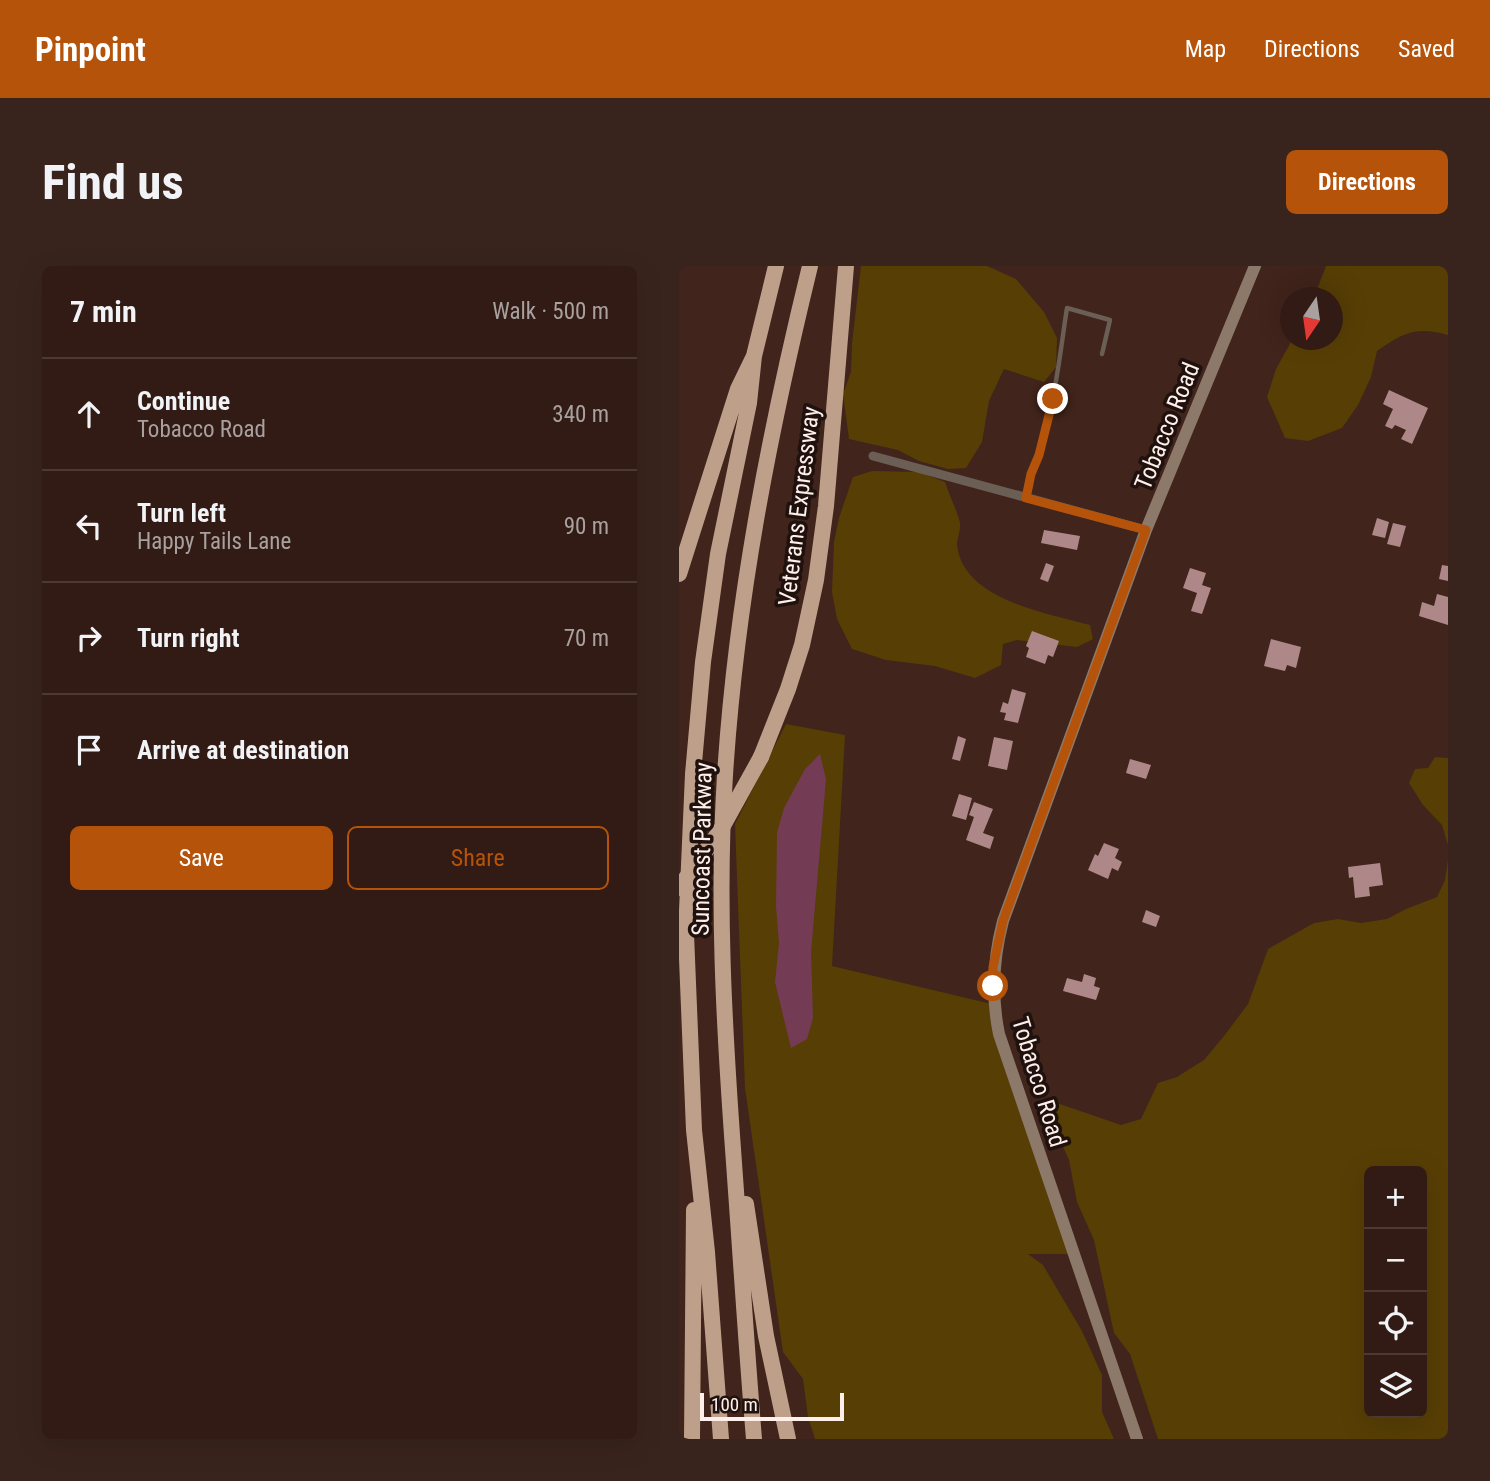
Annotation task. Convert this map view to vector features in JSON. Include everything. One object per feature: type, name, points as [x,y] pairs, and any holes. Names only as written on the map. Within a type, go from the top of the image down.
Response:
[{"type":"highway","points":[[679,575],[738,389],[754,356],[776,266]]},
{"type":"highway","name":"Suncoast Parkway","points":[[754,1439],[723,990],[721,896],[725,777],[735,659],[748,562],[770,436],[810,266]]},
{"type":"highway","name":"Veterans Expressway","points":[[679,888],[720,831],[761,757],[788,689],[801,645],[816,580],[826,506],[845,266]]},
{"type":"highway","name":"Suncoast Parkway","points":[[721,1439],[707,1252],[694,1130],[686,934],[697,718],[710,603],[749,403],[754,356]]},
{"type":"highway","points":[[730,1103],[766,1336],[788,1439]]},
{"type":"highway","points":[[692,1439],[694,1130]]},
{"type":"street","name":"Tobacco Road","points":[[1137,1439],[999,1034],[994,1003],[993,967],[1006,911],[1146,530],[1255,266]]},
{"type":"street","points":[[873,456],[1146,530]]},
{"type":"lane","points":[[1026,498],[1053,399],[1067,308],[1110,320],[1102,354]]},
{"type":"shaded area","points":[[861,266],[987,266],[1016,279],[1044,312],[1057,338],[1056,367],[1044,382],[1004,369],[989,401],[982,442],[966,468],[948,469],[919,461],[898,450],[849,439],[843,394],[851,372]]},
{"type":"shaded area","points":[[1326,266],[1448,266],[1448,335],[1418,331],[1386,345],[1377,351],[1371,377],[1358,405],[1342,428],[1308,441],[1285,438],[1267,397],[1276,369],[1286,350],[1343,350],[1343,287],[1318,287]]},
{"type":"shaded area","points":[[872,471],[919,472],[945,482],[960,523],[957,545],[963,564],[974,579],[1010,601],[1090,625],[1093,639],[1077,647],[1017,640],[1003,644],[1001,665],[975,678],[935,666],[886,660],[852,649],[837,619],[832,592],[834,542],[853,477]]},
{"type":"shaded area","points":[[786,724],[845,735],[832,966],[1000,1006],[1005,1044],[1072,1254],[1028,1254],[1043,1265],[1082,1331],[1102,1375],[1102,1412],[1114,1439],[815,1439],[808,1417],[803,1379],[783,1352],[745,1088],[735,824]]},
{"type":"shaded area","points":[[820,754],[826,779],[811,952],[813,1018],[807,1039],[791,1048],[775,982],[779,943],[776,906],[777,833],[784,808],[805,769]]},
{"type":"shaded area","points":[[1435,757],[1448,758],[1448,845],[1442,825],[1423,805],[1409,783],[1415,769],[1428,768]]},
{"type":"shaded area","points":[[1448,860],[1448,1439],[1158,1439],[1130,1354],[1114,1333],[1094,1240],[1077,1202],[1069,1160],[1053,1124],[1054,1102],[1121,1125],[1141,1119],[1158,1083],[1177,1077],[1204,1060],[1248,1004],[1268,949],[1314,923],[1338,919],[1361,923],[1387,919],[1437,897],[1445,880]]},
{"type":"building","points":[[1389,390],[1428,408],[1412,444],[1401,439],[1406,430],[1395,425],[1392,429],[1385,426],[1393,409],[1383,404]]},
{"type":"building","points":[[1377,518],[1389,522],[1385,538],[1372,535]]},
{"type":"building","points":[[1393,523],[1406,526],[1400,547],[1387,544]]},
{"type":"building","points":[[1044,530],[1080,536],[1077,550],[1041,543]]},
{"type":"building","points":[[1046,563],[1054,566],[1048,582],[1040,579]]},
{"type":"building","points":[[1442,565],[1448,566],[1448,581],[1439,579]]},
{"type":"building","points":[[1190,568],[1206,573],[1202,585],[1211,588],[1202,614],[1191,611],[1197,593],[1183,588]]},
{"type":"building","points":[[1437,594],[1448,597],[1448,625],[1419,616],[1422,602],[1434,606]]},
{"type":"building","points":[[1032,631],[1059,641],[1053,657],[1048,655],[1045,664],[1026,657],[1029,648],[1026,646]]},
{"type":"building","points":[[1271,639],[1301,647],[1296,668],[1287,665],[1285,671],[1264,666]]},
{"type":"building","points":[[1012,689],[1026,693],[1018,723],[1004,720],[1006,713],[1000,712],[1003,702],[1008,704]]},
{"type":"building","points":[[958,736],[966,739],[960,761],[952,759]]},
{"type":"building","points":[[994,737],[1013,741],[1007,770],[988,766]]},
{"type":"building","points":[[1130,759],[1151,765],[1146,779],[1126,773]]},
{"type":"building","points":[[959,794],[972,798],[966,820],[952,816]]},
{"type":"building","points":[[974,802],[993,809],[983,833],[994,837],[990,849],[966,840],[974,817],[969,815]]},
{"type":"building","points":[[1104,843],[1119,849],[1115,858],[1122,862],[1118,871],[1112,868],[1108,879],[1088,870],[1095,854],[1098,856]]},
{"type":"building","points":[[1380,863],[1383,885],[1369,887],[1370,896],[1355,898],[1353,877],[1349,878],[1348,867]]},
{"type":"building","points":[[1146,910],[1160,916],[1156,927],[1142,922]]},
{"type":"building","points":[[1084,974],[1096,978],[1094,986],[1100,988],[1096,1000],[1063,991],[1067,978],[1082,982]]},
{"type":"route","points":[[993,986],[993,967],[1003,921],[1146,530],[1026,498],[1053,399]]}]
